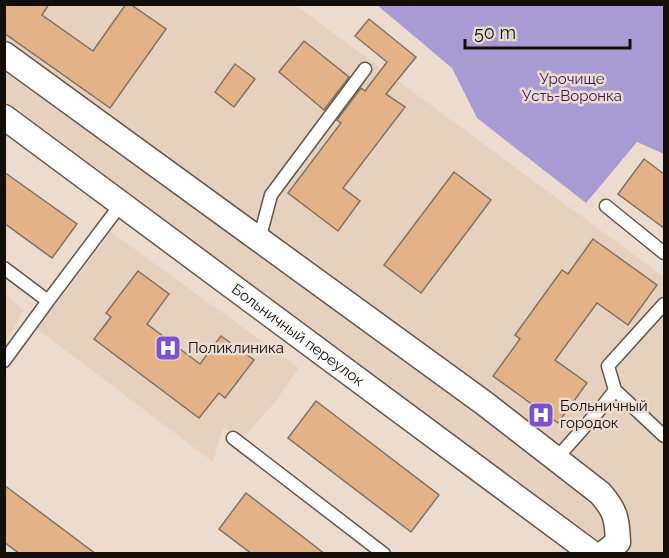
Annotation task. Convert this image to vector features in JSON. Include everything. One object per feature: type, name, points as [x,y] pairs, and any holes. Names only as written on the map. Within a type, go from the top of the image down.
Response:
[{"type":"street","points":[[4,54],[484,403],[600,493],[612,506],[617,523],[618,542],[603,554]]},
{"type":"street","name":"Больничный переулок","points":[[4,117],[593,554]]},
{"type":"lane","points":[[259,240],[271,195],[365,69]]},
{"type":"lane","points":[[4,361],[121,204]]},
{"type":"lane","points":[[606,206],[664,253]]},
{"type":"lane","points":[[4,268],[48,301]]},
{"type":"lane","points":[[664,304],[608,366],[615,390],[664,436]]},
{"type":"lane","points":[[556,459],[615,390]]},
{"type":"lane","points":[[233,438],[384,554]]},
{"type":"shaded area","name":"Больничный городок","points":[[5,5],[295,5],[664,277],[664,553],[608,553],[5,113]]},
{"type":"shaded area","name":"Поликлиника","points":[[111,232],[299,368],[275,402],[242,439],[223,427],[213,462],[37,329]]},
{"type":"shaded area","points":[[5,295],[24,310],[5,343]]},
{"type":"green space","name":"Урочище Усть-Воронка","points":[[377,5],[664,5],[664,154],[637,142],[586,203],[477,118],[452,68]]},
{"type":"building","points":[[4,4],[49,4],[42,15],[93,51],[126,4],[130,4],[166,29],[110,108],[4,33]]},
{"type":"building","points":[[369,19],[416,57],[386,94],[405,107],[343,188],[360,201],[338,231],[288,193],[341,123],[337,120],[361,88],[365,91],[387,62],[355,36]]},
{"type":"building","points":[[304,41],[349,77],[324,110],[279,72]]},
{"type":"building","points":[[235,64],[255,79],[234,107],[215,92]]},
{"type":"building","points":[[644,159],[664,174],[664,228],[618,194]]},
{"type":"building","points":[[4,172],[77,224],[52,258],[4,223]]},
{"type":"building","points":[[454,172],[491,200],[421,293],[384,265]]},
{"type":"building","points":[[593,239],[657,285],[628,325],[597,303],[555,360],[587,383],[558,423],[493,376],[520,339],[515,335],[562,270],[568,274]]},
{"type":"building","points":[[138,271],[169,294],[147,324],[200,364],[221,336],[254,360],[225,398],[219,393],[199,418],[94,339],[111,317],[106,313]]},
{"type":"building","points":[[316,401],[439,495],[411,532],[288,438]]},
{"type":"building","points":[[4,485],[96,554],[20,554],[4,542]]},
{"type":"building","points":[[246,493],[325,554],[252,554],[219,529]]},
{"type":"place","name":"Поликлиника","points":[[168,348]]},
{"type":"place","name":"Больничный городок","points":[[541,415]]}]
